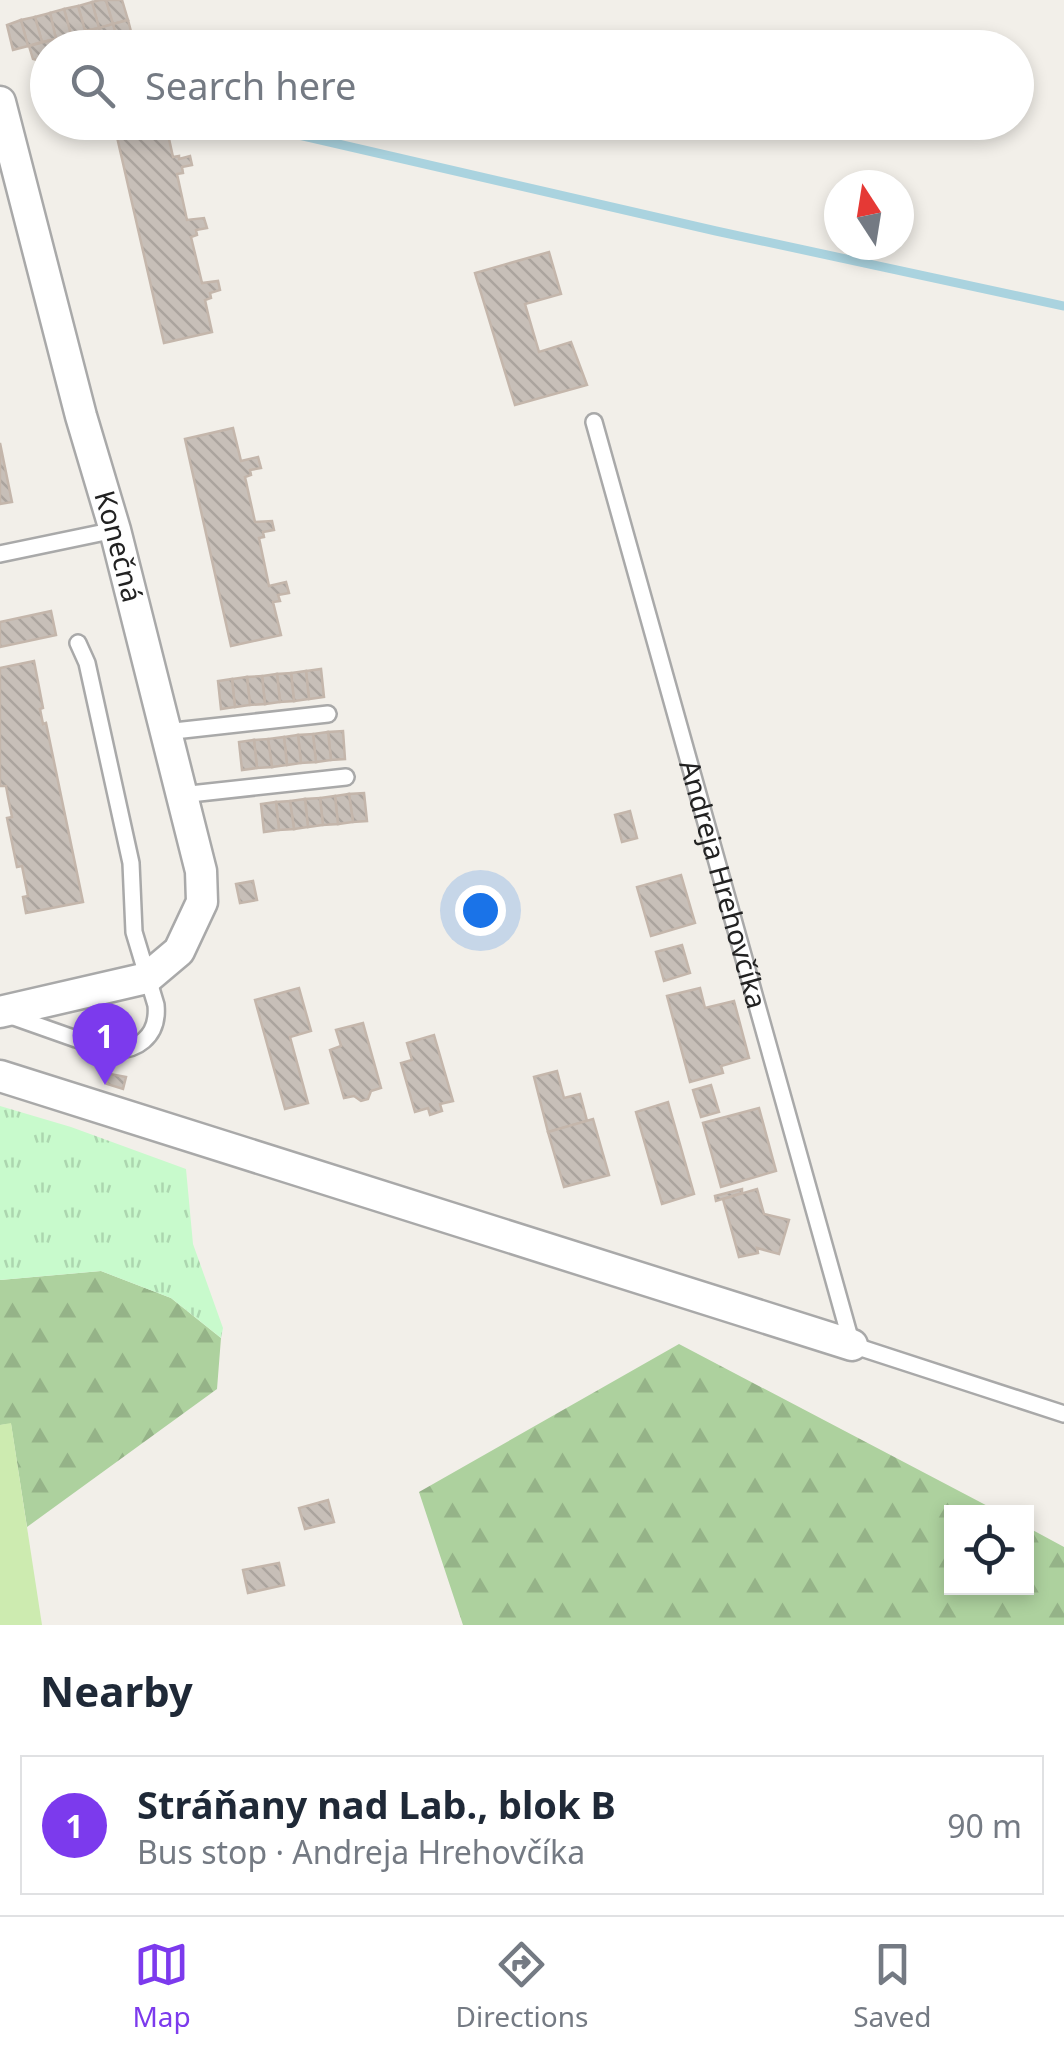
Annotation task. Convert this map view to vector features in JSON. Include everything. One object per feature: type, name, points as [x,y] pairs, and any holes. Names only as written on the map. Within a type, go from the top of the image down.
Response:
[{"type":"street","name":"Konečná","points":[[0,102],[81,416],[115,530],[201,871],[202,902],[179,951],[147,978]]},
{"type":"street","points":[[0,1012],[147,978]]},
{"type":"street","points":[[0,1076],[852,1345]]},
{"type":"lane","name":"Andreja Hrehovčíka","points":[[594,422],[852,1345]]},
{"type":"lane","points":[[0,554],[115,530]]},
{"type":"lane","points":[[0,1012],[107,1049],[139,1044],[148,1038],[157,1017],[134,932],[131,863],[87,663],[78,642]]},
{"type":"lane","points":[[165,732],[328,714]]},
{"type":"lane","points":[[181,796],[346,777]]},
{"type":"lane","points":[[852,1345],[1064,1414]]},
{"type":"green space","points":[[0,1106],[186,1169],[193,1244],[223,1328],[221,1338],[171,1298],[101,1271],[0,1280]]},
{"type":"green space","points":[[101,1271],[171,1298],[221,1338],[217,1389],[27,1527],[11,1424],[0,1425],[0,1280]]},
{"type":"green space","points":[[679,1344],[986,1505],[944,1505],[944,1595],[1034,1595],[1034,1531],[1064,1547],[1064,1625],[463,1625],[419,1492]]},
{"type":"green space","points":[[11,1423],[42,1625],[0,1625],[0,1425]]},
{"type":"building","points":[[106,0],[113,24],[99,28],[92,2]]},
{"type":"building","points":[[106,0],[122,0],[128,20],[113,24]]},
{"type":"building","points":[[92,2],[99,28],[85,30],[78,6]]},
{"type":"building","points":[[78,6],[85,30],[70,30],[64,9]]},
{"type":"building","points":[[64,9],[70,30],[54,30],[50,13]]},
{"type":"building","points":[[50,13],[54,30],[39,30],[35,17]]},
{"type":"building","points":[[35,17],[39,30],[30,30],[30,45],[28,46],[21,20]]},
{"type":"building","points":[[21,20],[28,46],[13,50],[7,25]]},
{"type":"building","points":[[128,20],[131,30],[114,30],[113,24]]},
{"type":"building","points":[[118,140],[169,140],[173,157],[190,156],[192,165],[182,167],[183,173],[177,174],[187,220],[204,218],[207,228],[196,230],[197,235],[191,237],[202,283],[218,281],[220,290],[210,293],[211,298],[205,300],[212,332],[164,343]]},
{"type":"building","points":[[549,252],[561,294],[525,304],[539,352],[571,342],[587,385],[515,405],[475,273]]},
{"type":"building","points":[[233,428],[241,461],[258,457],[261,468],[250,470],[251,475],[245,477],[255,522],[272,521],[274,530],[263,532],[264,537],[259,538],[269,586],[286,582],[289,593],[278,595],[280,601],[273,602],[281,635],[231,646],[185,439]]},
{"type":"building","points":[[0,443],[12,502],[0,504]]},
{"type":"building","points":[[51,611],[56,635],[0,647],[0,622]]},
{"type":"building","points":[[34,661],[43,724],[46,723],[83,902],[26,913],[23,897],[28,896],[22,866],[17,867],[7,818],[12,817],[6,786],[0,786],[0,668]]},
{"type":"building","points":[[321,669],[324,697],[309,699],[306,671]]},
{"type":"building","points":[[306,671],[309,699],[294,701],[291,673]]},
{"type":"building","points":[[291,673],[294,701],[280,702],[277,674]]},
{"type":"building","points":[[277,674],[280,702],[265,704],[262,676]]},
{"type":"building","points":[[262,676],[265,704],[250,705],[247,677]]},
{"type":"building","points":[[247,677],[250,705],[235,707],[232,679]]},
{"type":"building","points":[[232,679],[235,707],[221,709],[218,681]]},
{"type":"building","points":[[343,731],[345,759],[331,760],[328,732]]},
{"type":"building","points":[[328,732],[331,760],[316,762],[313,734]]},
{"type":"building","points":[[313,734],[316,762],[301,763],[298,735]]},
{"type":"building","points":[[298,735],[301,763],[287,765],[284,737]]},
{"type":"building","points":[[284,737],[287,765],[272,767],[268,739]]},
{"type":"building","points":[[268,739],[272,767],[257,768],[254,740]]},
{"type":"building","points":[[254,740],[257,768],[242,770],[239,742]]},
{"type":"building","points":[[364,793],[367,821],[353,822],[349,794]]},
{"type":"building","points":[[349,794],[353,822],[338,824],[335,796]]},
{"type":"building","points":[[335,796],[338,824],[323,825],[320,798]]},
{"type":"building","points":[[320,798],[323,825],[308,827],[305,799]]},
{"type":"building","points":[[305,799],[308,827],[294,829],[290,801]]},
{"type":"building","points":[[290,801],[294,829],[279,830],[276,802]]},
{"type":"building","points":[[276,802],[279,830],[264,832],[261,804]]},
{"type":"building","points":[[630,811],[637,838],[622,842],[615,815]]},
{"type":"building","points":[[681,875],[695,923],[651,936],[637,887]]},
{"type":"building","points":[[253,881],[257,900],[240,903],[236,884]]},
{"type":"building","points":[[682,945],[690,973],[664,981],[656,952]]},
{"type":"building","points":[[299,988],[311,1031],[290,1037],[308,1103],[285,1109],[255,1000]]},
{"type":"building","points":[[700,988],[705,1008],[734,1001],[749,1058],[721,1066],[723,1073],[690,1082],[667,996]]},
{"type":"building","points":[[363,1023],[381,1088],[361,1101],[354,1096],[344,1098],[330,1050],[341,1046],[336,1030]]},
{"type":"building","points":[[434,1035],[453,1101],[440,1104],[442,1111],[430,1115],[428,1108],[415,1112],[401,1063],[412,1060],[407,1043]]},
{"type":"building","points":[[557,1071],[564,1098],[580,1094],[587,1121],[548,1132],[534,1077]]},
{"type":"building","points":[[110,1074],[126,1077],[123,1089],[107,1084]]},
{"type":"building","points":[[711,1085],[719,1112],[701,1117],[693,1090]]},
{"type":"building","points":[[668,1102],[694,1194],[662,1204],[636,1112]]},
{"type":"building","points":[[759,1108],[776,1171],[721,1187],[703,1123]]},
{"type":"building","points":[[593,1119],[609,1175],[564,1187],[548,1132]]},
{"type":"building","points":[[742,1189],[742,1193],[716,1201],[715,1196]]},
{"type":"building","points":[[757,1189],[764,1214],[789,1220],[779,1254],[757,1248],[758,1253],[739,1257],[723,1199]]},
{"type":"building","points":[[328,1500],[334,1522],[305,1529],[299,1508]]},
{"type":"building","points":[[279,1563],[284,1585],[248,1593],[243,1570]]},
{"type":"waterway","points":[[321,140],[1064,306]]},
{"type":"place","name":"Stráňany nad Lab., blok B","points":[[105,1085]]}]
